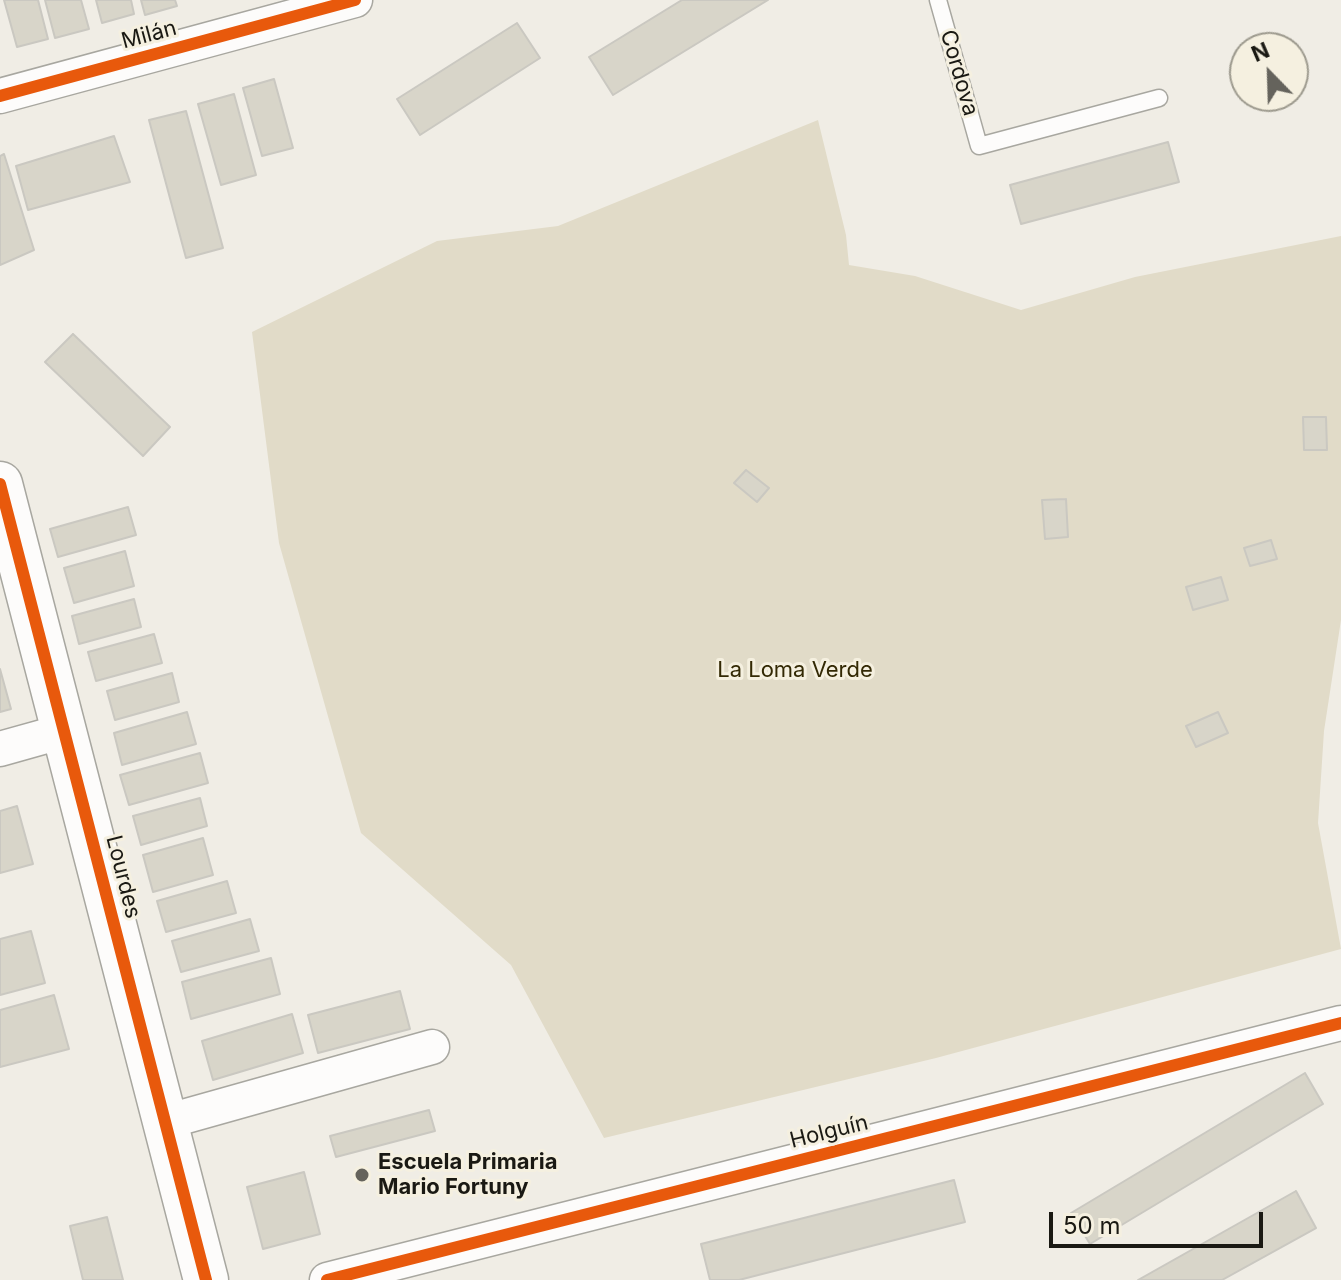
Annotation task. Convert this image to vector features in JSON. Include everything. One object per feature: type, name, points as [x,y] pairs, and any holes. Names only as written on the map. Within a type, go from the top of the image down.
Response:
[{"type":"street","name":"Milán","points":[[0,96],[355,0]]},
{"type":"street","name":"Lourdes","points":[[0,484],[206,1280]]},
{"type":"street","points":[[0,749],[64,731]]},
{"type":"street","name":"Holguín","points":[[327,1280],[1341,1023]]},
{"type":"street","points":[[165,1122],[432,1047]]},
{"type":"lane","name":"Cordova","points":[[938,0],[979,146],[1159,98]]},
{"type":"green space","name":"La Loma Verde","points":[[818,120],[846,235],[849,265],[915,276],[1021,310],[1135,277],[1341,236],[1341,620],[1324,731],[1318,823],[1341,949],[936,1058],[604,1138],[511,965],[361,833],[279,543],[252,332],[437,241],[558,226]]},
{"type":"building","points":[[4,0],[38,0],[48,39],[17,47]]},
{"type":"building","points":[[45,0],[81,0],[89,29],[55,38]]},
{"type":"building","points":[[96,0],[131,0],[134,14],[102,23]]},
{"type":"building","points":[[141,0],[175,0],[177,6],[145,15]]},
{"type":"building","points":[[682,0],[768,0],[613,95],[589,57]]},
{"type":"building","points":[[517,23],[540,58],[420,135],[397,99]]},
{"type":"building","points":[[274,79],[293,148],[262,156],[243,88]]},
{"type":"building","points":[[234,94],[256,175],[221,185],[198,104]]},
{"type":"building","points":[[186,111],[223,248],[186,258],[149,120]]},
{"type":"building","points":[[114,136],[130,182],[28,210],[16,166]]},
{"type":"building","points":[[1168,142],[1179,182],[1021,224],[1010,185]]},
{"type":"building","points":[[4,154],[34,250],[0,265],[0,156]]},
{"type":"building","points":[[73,334],[170,427],[143,456],[45,362]]},
{"type":"building","points":[[1303,417],[1326,417],[1327,450],[1304,450]]},
{"type":"building","points":[[746,470],[769,488],[757,502],[734,483]]},
{"type":"building","points":[[1066,499],[1068,537],[1045,539],[1042,500]]},
{"type":"building","points":[[128,507],[136,535],[58,557],[50,529]]},
{"type":"building","points":[[1271,540],[1277,559],[1250,566],[1244,548]]},
{"type":"building","points":[[125,551],[134,586],[74,603],[64,568]]},
{"type":"building","points":[[1221,577],[1228,600],[1193,610],[1186,587]]},
{"type":"building","points":[[134,599],[141,627],[79,644],[72,616]]},
{"type":"building","points":[[154,634],[162,663],[96,681],[88,652]]},
{"type":"building","points":[[0,669],[11,709],[0,712]]},
{"type":"building","points":[[172,673],[179,702],[115,720],[107,691]]},
{"type":"building","points":[[187,712],[196,744],[122,765],[114,733]]},
{"type":"building","points":[[1218,712],[1228,733],[1196,747],[1186,726]]},
{"type":"building","points":[[200,753],[208,783],[129,805],[120,775]]},
{"type":"building","points":[[200,798],[207,826],[141,845],[133,816]]},
{"type":"building","points":[[17,806],[33,864],[0,873],[0,811]]},
{"type":"building","points":[[203,838],[213,875],[153,892],[143,855]]},
{"type":"building","points":[[227,881],[236,913],[166,932],[157,901]]},
{"type":"building","points":[[250,919],[259,951],[181,972],[172,941]]},
{"type":"building","points":[[31,931],[45,983],[0,995],[0,939]]},
{"type":"building","points":[[271,958],[280,994],[191,1019],[182,982]]},
{"type":"building","points":[[400,991],[410,1029],[318,1053],[308,1015]]},
{"type":"building","points":[[54,995],[69,1049],[0,1067],[0,1010]]},
{"type":"building","points":[[292,1014],[303,1053],[213,1080],[202,1041]]},
{"type":"building","points":[[1305,1073],[1323,1104],[1090,1244],[1071,1213]]},
{"type":"building","points":[[429,1110],[435,1131],[336,1157],[330,1136]]},
{"type":"building","points":[[304,1172],[320,1234],[263,1249],[247,1187]]},
{"type":"building","points":[[954,1180],[965,1222],[739,1280],[710,1280],[701,1244]]},
{"type":"building","points":[[1296,1191],[1316,1228],[1222,1280],[1138,1280]]},
{"type":"building","points":[[107,1217],[123,1280],[83,1280],[70,1226]]},
{"type":"cycle path","points":[[0,96],[355,0]]},
{"type":"cycle path","points":[[0,484],[206,1280]]},
{"type":"cycle path","points":[[327,1280],[1341,1023]]},
{"type":"place","name":"Escuela Primaria Mario Fortuny","points":[[362,1175]]}]
